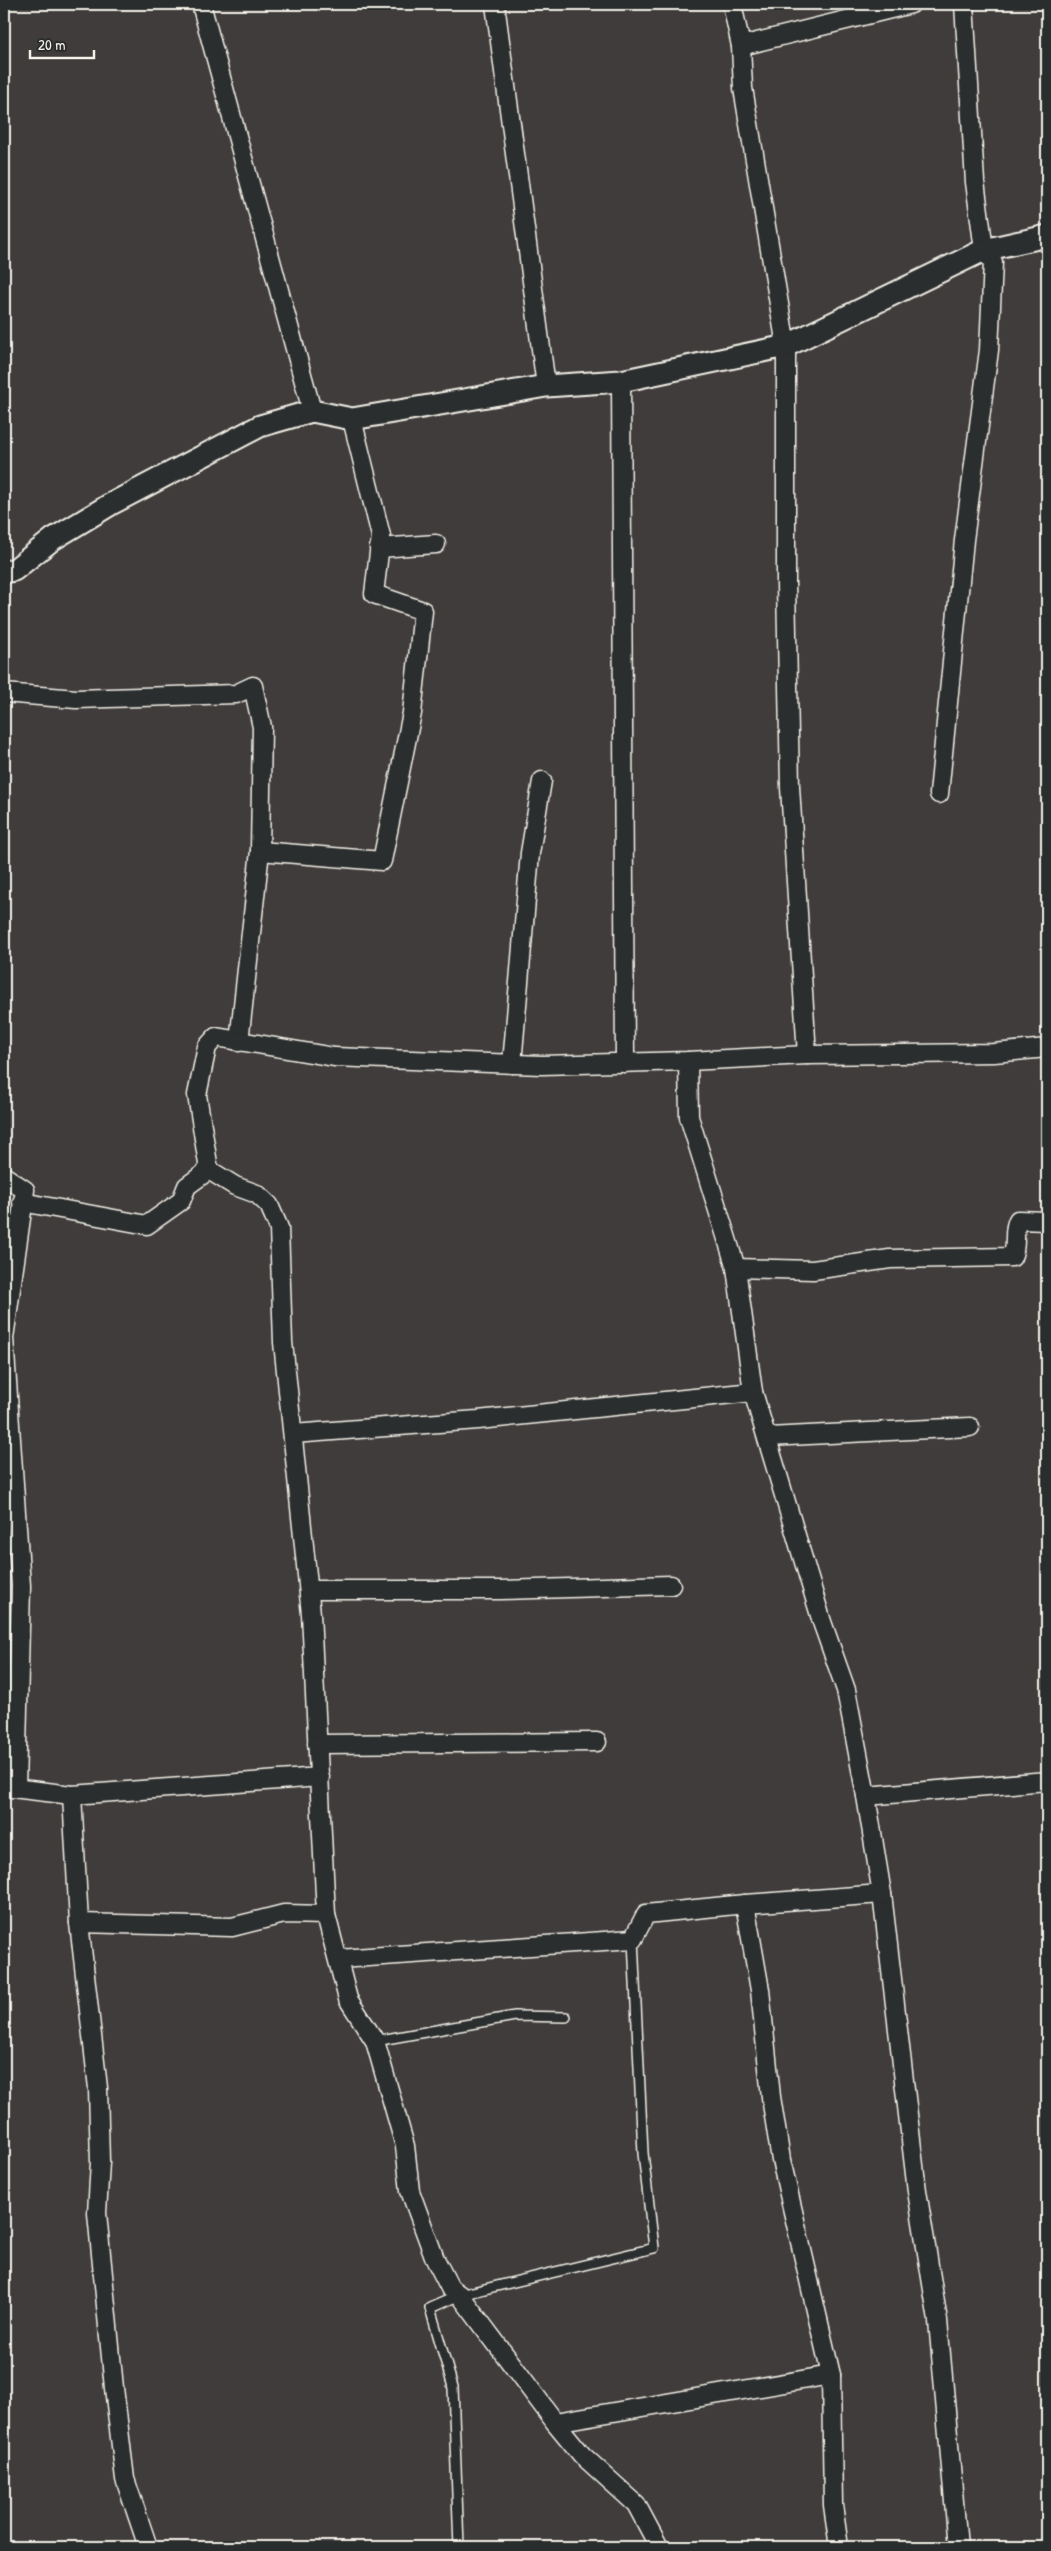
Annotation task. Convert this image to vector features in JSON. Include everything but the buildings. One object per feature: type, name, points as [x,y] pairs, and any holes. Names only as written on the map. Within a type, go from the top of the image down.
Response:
[{"type":"street","points":[[201,4],[312,411]]},
{"type":"street","points":[[495,4],[546,386]]},
{"type":"street","points":[[732,4],[741,46],[742,88],[786,346],[786,583],[790,787],[807,1055]]},
{"type":"street","points":[[741,46],[912,4]]},
{"type":"street","points":[[939,794],[962,560],[989,350],[993,262],[984,250],[975,182],[968,102],[964,4]]},
{"type":"street","points":[[4,572],[14,570],[53,539],[194,459],[260,426],[312,411],[352,419],[546,386],[621,381],[786,346],[984,250],[1047,236]]},
{"type":"street","points":[[621,381],[625,1063]]},
{"type":"street","points":[[260,851],[382,861],[412,713],[423,611],[374,594],[381,536],[352,419]]},
{"type":"street","points":[[379,548],[436,544]]},
{"type":"street","points":[[4,692],[76,699],[236,694],[253,686],[262,727],[260,851],[239,1042]]},
{"type":"street","points":[[512,1064],[530,852],[542,781]]},
{"type":"street","points":[[660,2547],[636,2504],[582,2455],[554,2422],[460,2296],[450,2288],[435,2259],[410,2191],[405,2146],[374,2041],[348,1999],[326,1915],[309,1590],[283,1342],[279,1228],[269,1205],[257,1194],[235,1186],[209,1170],[197,1095],[207,1047],[216,1037],[334,1057],[542,1066],[807,1055],[994,1053],[1047,1048]]},
{"type":"street","points":[[688,1061],[689,1117],[736,1268],[753,1392],[822,1622],[846,1690],[866,1796],[882,1894],[917,2190],[938,2321],[958,2547]]},
{"type":"street","points":[[22,1202],[147,1224],[181,1200],[187,1186],[209,1170]]},
{"type":"street","points":[[4,1176],[24,1190],[4,1338],[21,1586],[10,1788],[72,1795],[320,1777]]},
{"type":"street","points":[[736,1268],[814,1270],[890,1259],[1012,1256],[1016,1248],[1014,1226],[1018,1220],[1047,1220]]},
{"type":"street","points":[[293,1434],[478,1420],[753,1392]]},
{"type":"street","points":[[768,1437],[970,1427]]},
{"type":"street","points":[[309,1590],[501,1590],[671,1586]]},
{"type":"street","points":[[318,1744],[596,1742]]},
{"type":"street","points":[[866,1796],[1047,1781]]},
{"type":"street","points":[[72,1795],[79,1923],[98,2088],[100,2162],[98,2213],[114,2388],[125,2479],[148,2547]]},
{"type":"street","points":[[339,1959],[633,1939],[646,1914],[745,1904],[882,1894]]},
{"type":"street","points":[[745,1904],[760,1990],[771,2097],[781,2160],[831,2375],[833,2505],[839,2547]]},
{"type":"street","points":[[79,1923],[232,1927],[284,1914],[326,1915]]},
{"type":"street","points":[[554,2422],[831,2375]]},
{"type":"lane","points":[[459,2547],[453,2387],[430,2308],[460,2296],[654,2248],[643,2153],[633,1939]]},
{"type":"lane","points":[[374,2041],[515,2016],[566,2017]]}]
